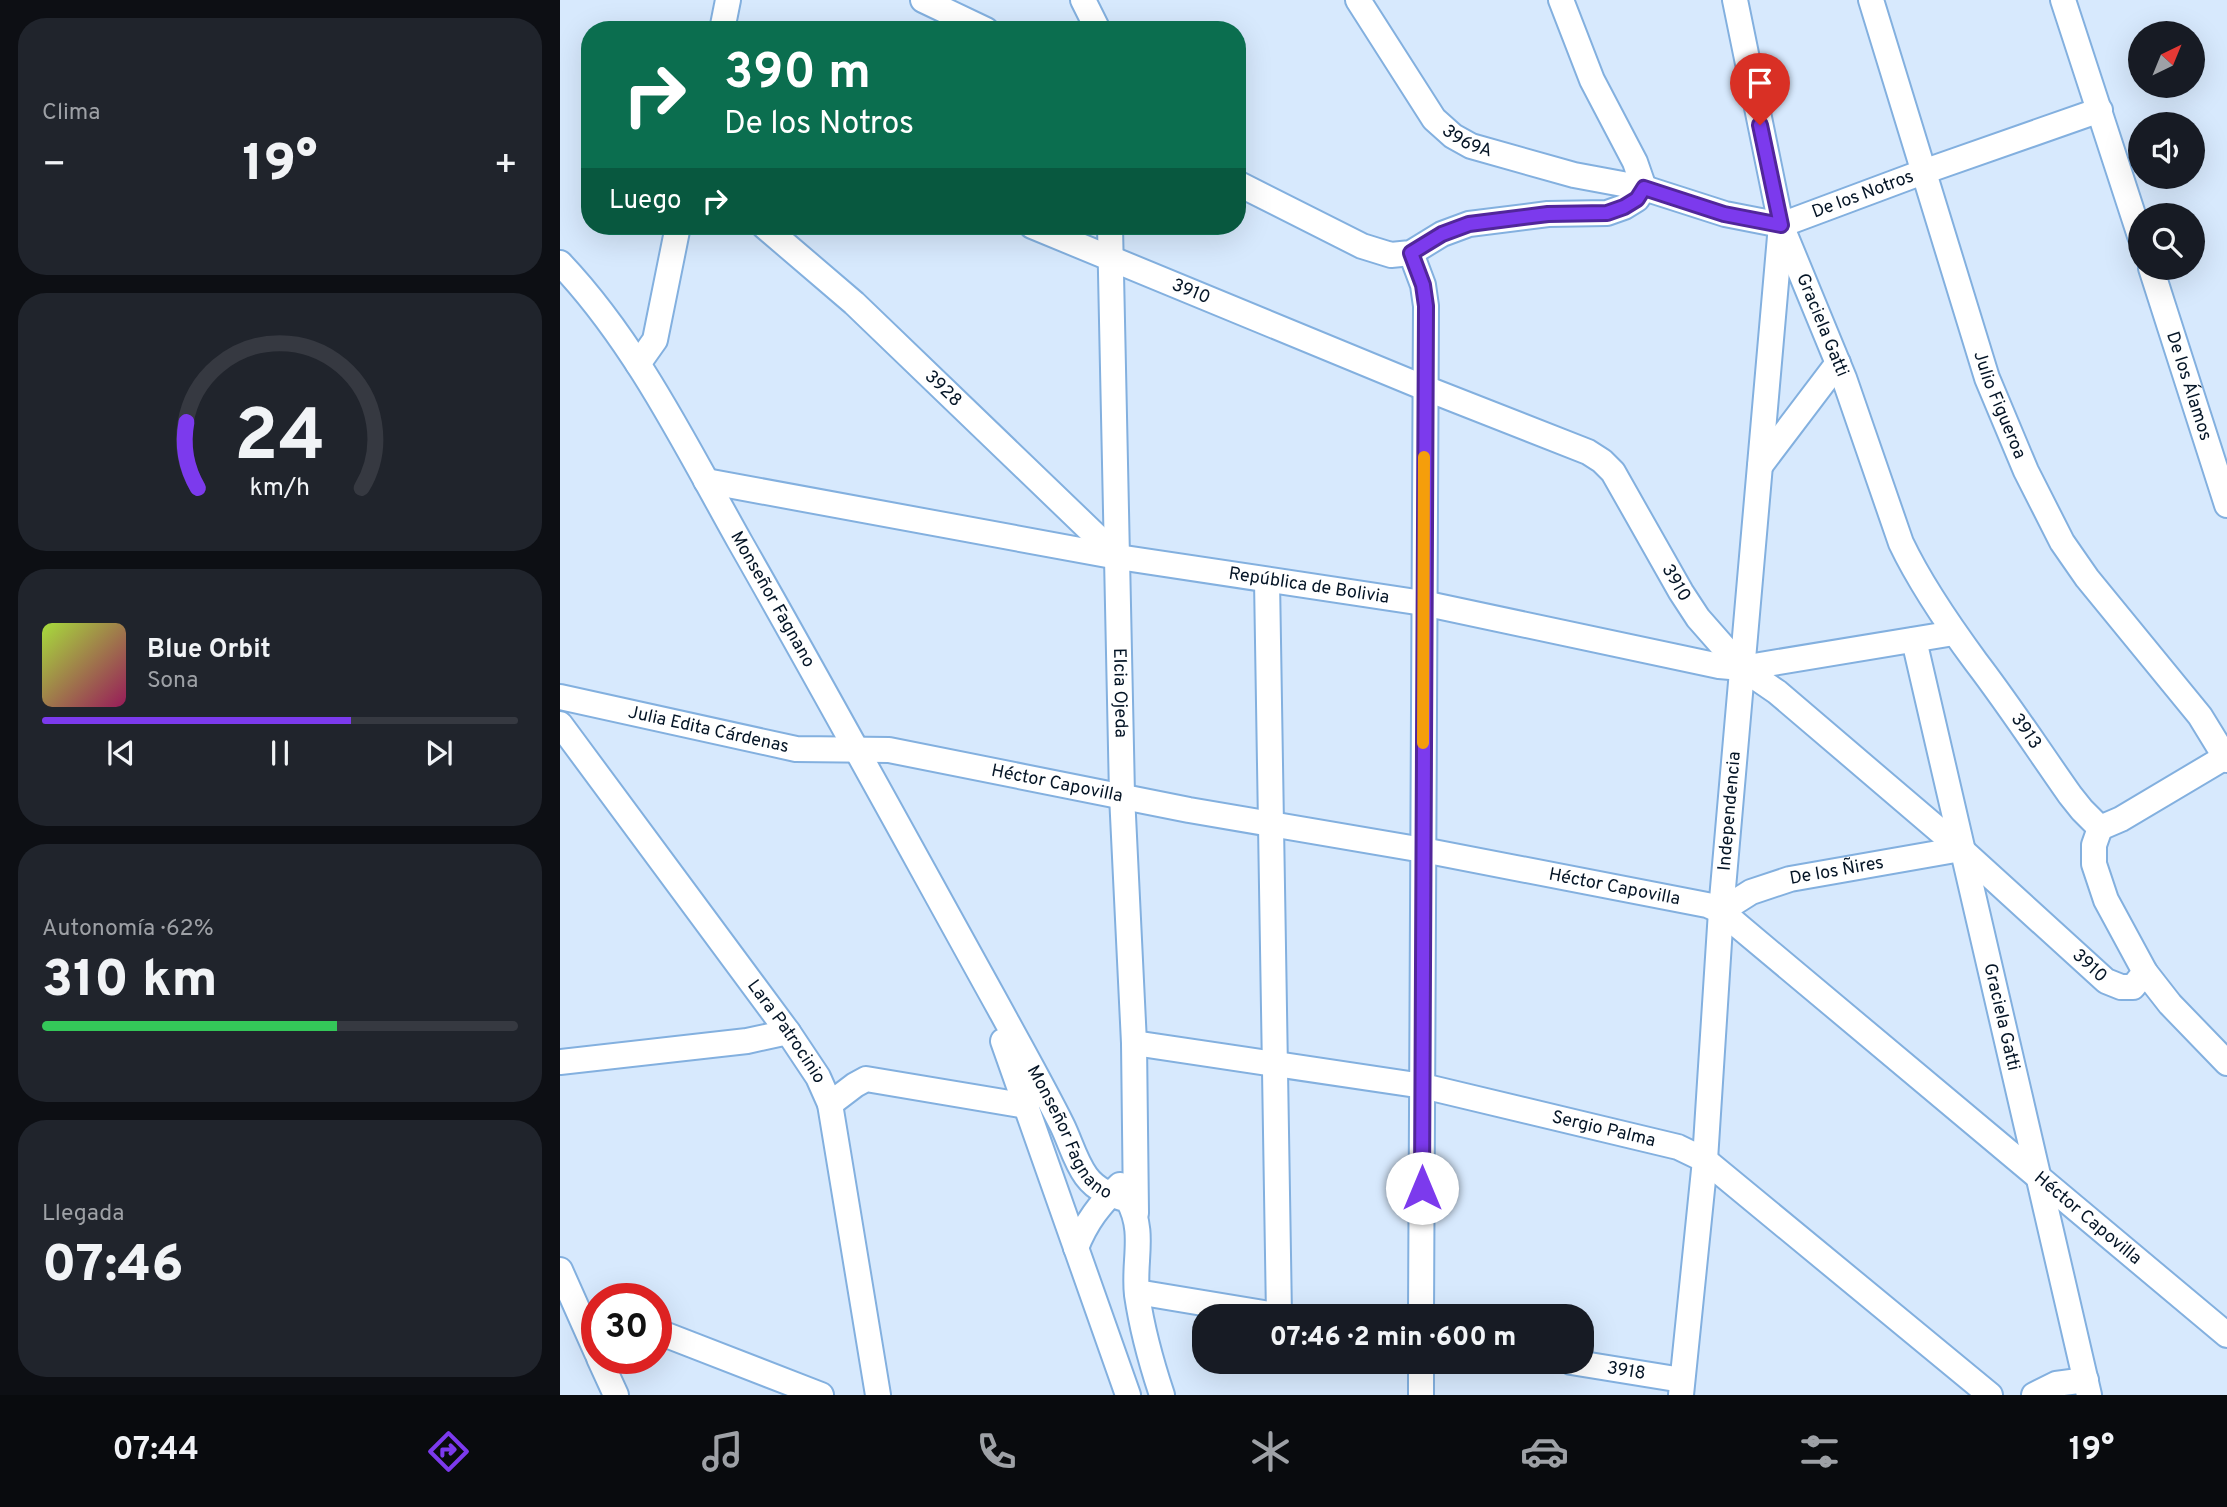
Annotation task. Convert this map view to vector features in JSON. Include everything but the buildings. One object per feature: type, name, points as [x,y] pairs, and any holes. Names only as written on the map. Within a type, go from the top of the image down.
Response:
[{"type":"street","points":[[724,21],[729,0]]},
{"type":"street","points":[[923,0],[967,21]]},
{"type":"street","points":[[1083,0],[1094,21]]},
{"type":"street","name":"3969A","points":[[1358,0],[1434,119],[1453,136],[1471,146],[1574,175],[1644,188]]},
{"type":"street","points":[[1561,0],[1592,80],[1635,162],[1644,188]]},
{"type":"street","name":"Graciela Gatti","points":[[1735,0],[1781,225],[1838,363],[1901,543],[1954,633]]},
{"type":"street","name":"Julio Figueroa","points":[[1871,0],[1987,378],[2026,471],[2056,530],[2087,578],[2200,716],[2226,758]]},
{"type":"street","points":[[2063,0],[2130,203]]},
{"type":"street","name":"De los Notros","points":[[1781,225],[2100,110]]},
{"type":"street","points":[[1246,188],[1362,246],[1391,255],[1411,253],[1442,234],[1469,224],[1548,214],[1607,213],[1637,199],[1644,188]]},
{"type":"street","points":[[1644,188],[1724,214],[1781,225]]},
{"type":"street","name":"Independencia","points":[[1682,1387],[1705,1160],[1721,911],[1781,225]]},
{"type":"street","points":[[638,364],[655,340],[676,235]]},
{"type":"street","name":"3928","points":[[775,235],[854,303],[1118,557]]},
{"type":"street","name":"3910","points":[[1054,235],[1588,452],[1602,461],[1613,472],[1698,618],[1742,668],[1777,692],[1961,849],[2106,981],[2121,987],[2133,986],[2145,972]]},
{"type":"street","name":"Elcia Ojeda","points":[[1110,235],[1122,795],[1134,1043],[1136,1213]]},
{"type":"street","points":[[1411,253],[1423,285],[1426,306],[1421,1304]]},
{"type":"street","name":"Monseñor Fagnano","points":[[560,262],[586,289],[638,364],[706,481],[858,749],[1047,1095],[1083,1172],[1095,1185],[1110,1195],[1128,1200],[1136,1213]]},
{"type":"street","name":"De los Álamos","points":[[2155,280],[2227,505]]},
{"type":"street","points":[[1760,467],[1838,363]]},
{"type":"street","name":"República de Bolivia","points":[[706,481],[1118,557],[1423,603],[1719,666],[1742,668],[1954,633]]},
{"type":"street","points":[[1267,580],[1280,1304]]},
{"type":"street","name":"3913","points":[[1954,633],[2070,795],[2100,828]]},
{"type":"street","name":"Graciela Gatti","points":[[1914,640],[2087,1387]]},
{"type":"street","name":"Julia Edita Cárdenas","points":[[560,697],[796,749],[858,749]]},
{"type":"street","name":"Lara Patrocinio","points":[[560,724],[788,1032],[818,1077],[830,1104],[878,1395]]},
{"type":"street","name":"Héctor Capovilla","points":[[858,749],[889,750],[1189,810],[1423,850],[1692,901],[1721,911],[2227,1335]]},
{"type":"street","points":[[2226,758],[2100,828],[2094,845],[2094,864],[2106,900],[2145,972],[2170,1004],[2227,1063]]},
{"type":"street","name":"De los Ñires","points":[[1721,911],[1751,891],[1790,879],[1961,849]]},
{"type":"street","name":"Monseñor Fagnano","points":[[966,949],[1027,1106],[1128,1395]]},
{"type":"street","points":[[560,1062],[747,1041],[788,1032]]},
{"type":"street","name":"Sergio Palma","points":[[1134,1043],[1423,1086],[1678,1147],[1705,1160],[1990,1395]]},
{"type":"street","points":[[830,1104],[866,1079],[1027,1106]]},
{"type":"street","points":[[1076,1248],[1084,1227],[1125,1181],[1136,1162]]},
{"type":"street","points":[[1136,1213],[1139,1225],[1137,1292],[1150,1359],[1162,1395]]},
{"type":"street","points":[[560,1270],[566,1297],[581,1324]]},
{"type":"street","points":[[1137,1292],[1208,1304]]},
{"type":"street","points":[[672,1337],[821,1395]]},
{"type":"street","name":"3918","points":[[1594,1367],[1682,1387]]},
{"type":"street","points":[[606,1374],[616,1395]]},
{"type":"street","points":[[1421,1374],[1421,1395]]},
{"type":"street","points":[[2034,1395],[2056,1384],[2087,1387]]},
{"type":"slow traffic","points":[[1423,743],[1424,457]]},
{"type":"route","points":[[1422,1188],[1426,306],[1423,285],[1411,253],[1442,234],[1469,224],[1548,214],[1607,213],[1637,199],[1644,188],[1724,214],[1781,225],[1760,125]]}]
